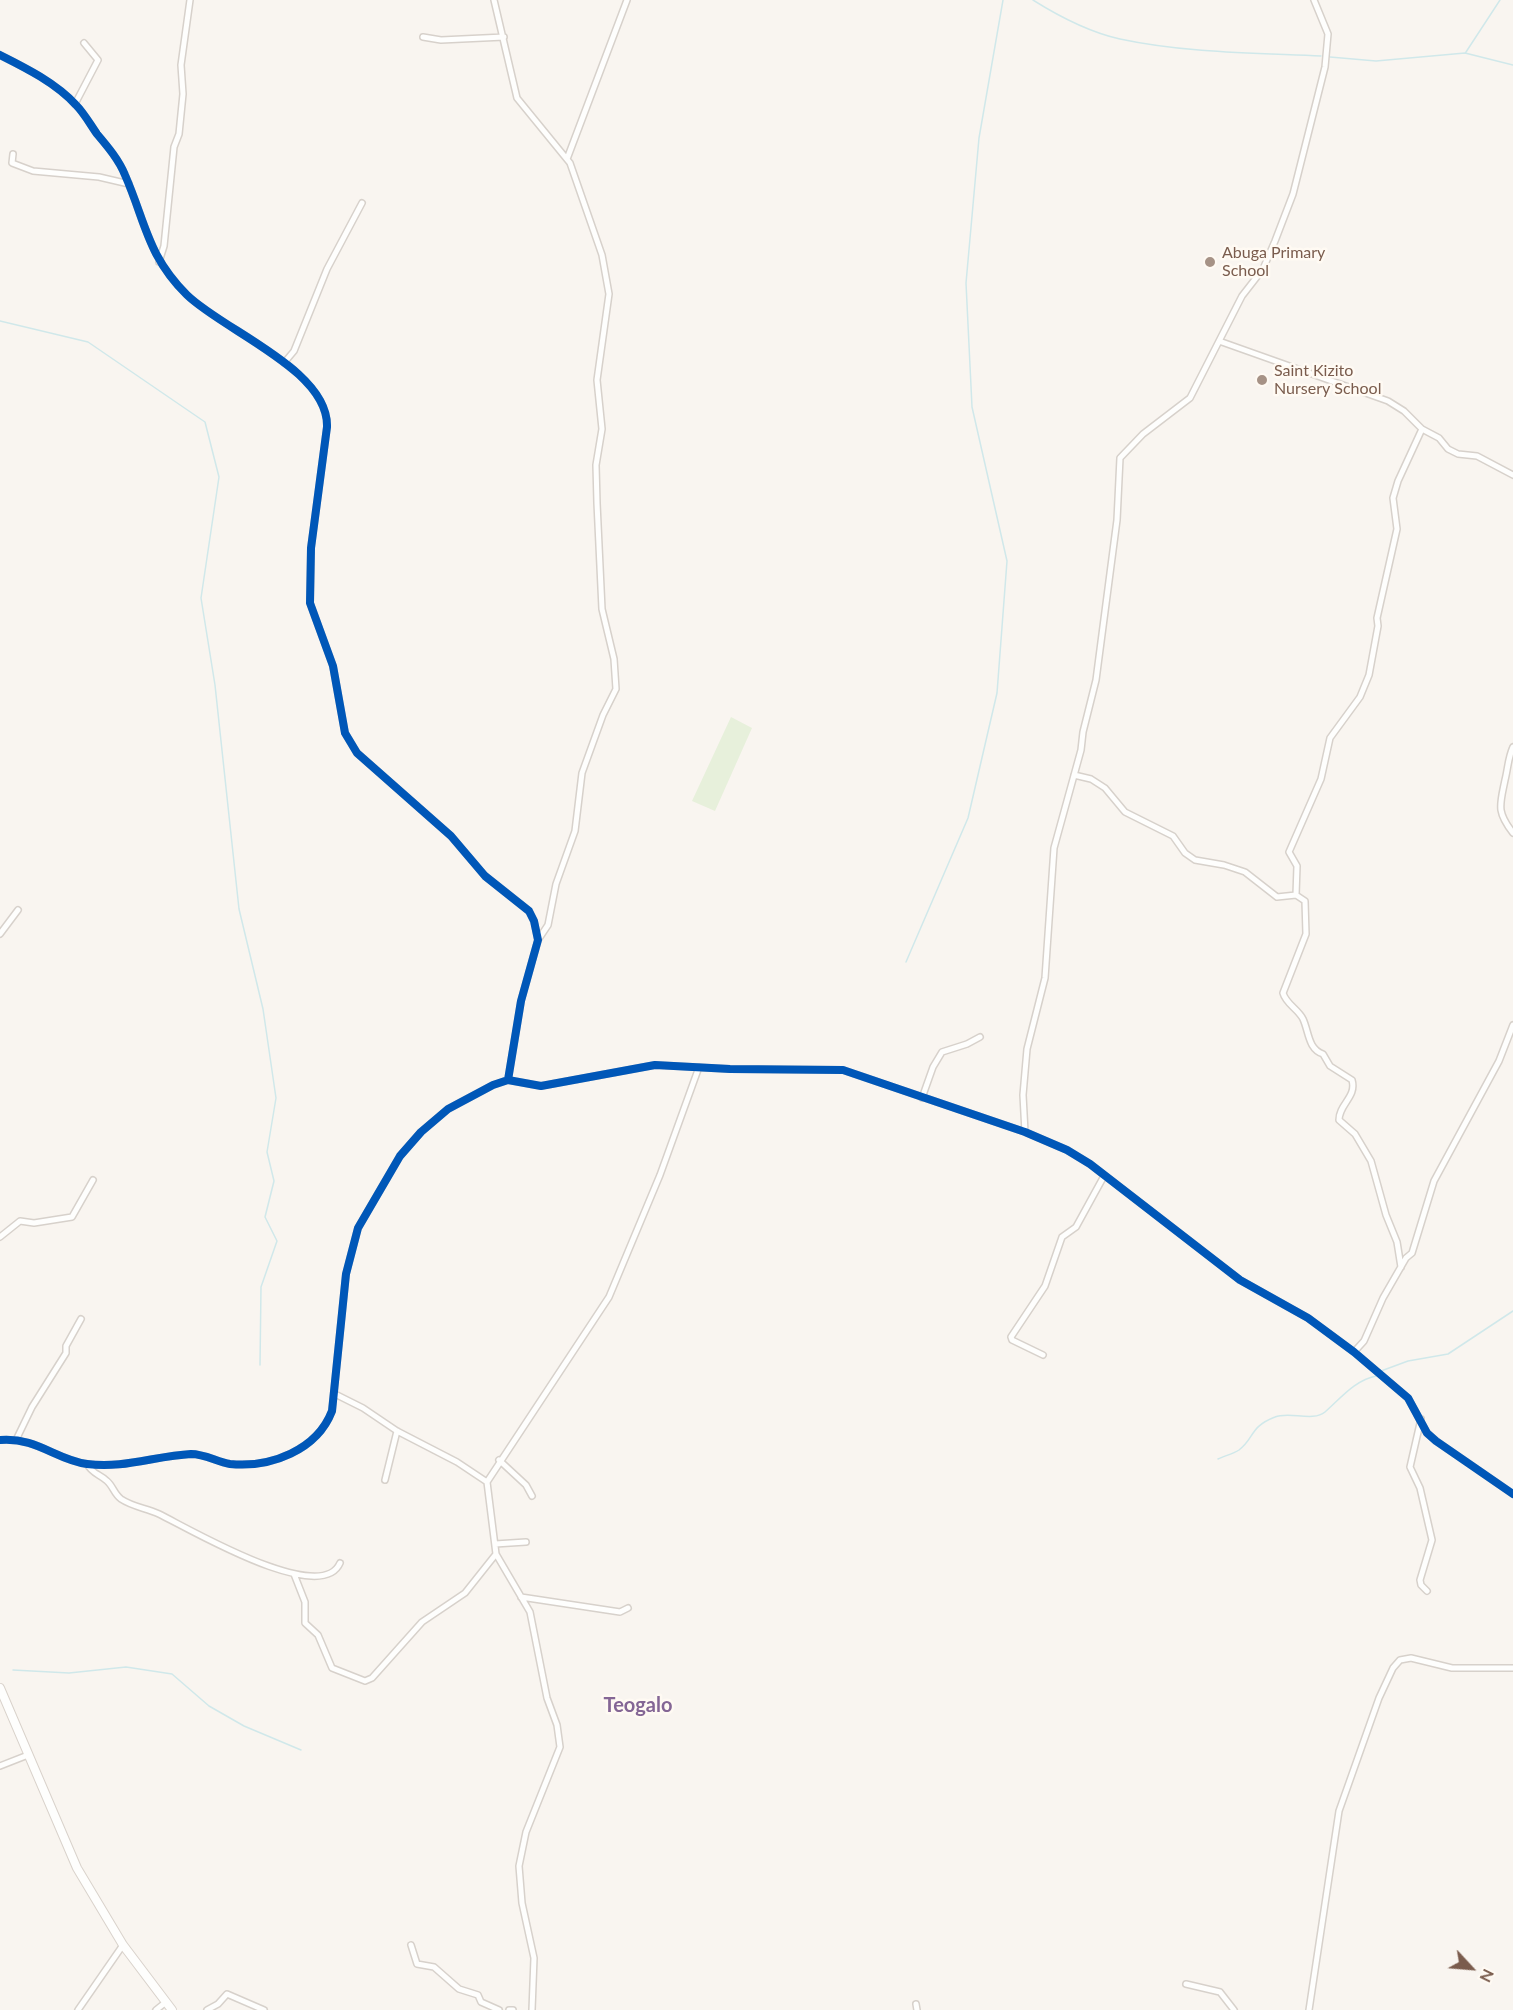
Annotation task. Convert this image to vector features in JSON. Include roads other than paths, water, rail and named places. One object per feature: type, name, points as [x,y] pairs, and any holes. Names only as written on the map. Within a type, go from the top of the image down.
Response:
[{"type":"main road","points":[[0,1688],[73,1859],[123,1946],[172,2010]]},
{"type":"street","points":[[159,262],[164,246],[174,147],[179,134],[183,94],[181,65],[190,0]]},
{"type":"street","points":[[494,0],[517,98],[567,159],[602,255],[609,293],[608,319],[601,340],[597,380],[602,429],[596,465],[602,609],[617,682],[614,697],[603,715],[582,773],[575,831],[556,884],[548,925],[538,940],[519,1010],[508,1080]]},
{"type":"street","points":[[567,159],[627,0]]},
{"type":"street","points":[[1024,1132],[1023,1095],[1030,1031],[1046,978],[1054,848],[1096,680],[1117,520],[1120,458],[1143,434],[1190,398],[1242,296],[1264,266],[1293,194],[1322,79],[1328,44],[1327,30],[1314,0]]},
{"type":"street","points":[[423,37],[441,40],[504,37]]},
{"type":"street","points":[[75,104],[98,60],[84,43]]},
{"type":"street","points":[[0,55],[38,76],[75,104],[115,157],[129,184],[144,231],[159,262],[187,295],[202,308],[284,363],[316,392],[327,416],[311,548],[310,603],[333,666],[347,738],[368,764],[451,836],[485,876],[529,911],[538,940]]},
{"type":"street","points":[[13,154],[12,163],[33,171],[99,177],[129,184]]},
{"type":"street","points":[[284,363],[291,356],[322,280],[362,203]]},
{"type":"street","points":[[1219,341],[1388,401],[1404,411],[1422,429],[1438,438],[1448,449],[1458,454],[1477,456],[1513,475]]},
{"type":"street","points":[[1296,894],[1297,866],[1289,852],[1321,779],[1330,738],[1360,697],[1370,672],[1378,626],[1377,618],[1397,529],[1393,498],[1398,481],[1422,429]]},
{"type":"street","points":[[1513,747],[1508,758],[1499,804],[1504,822],[1513,833]]},
{"type":"street","points":[[1074,775],[1091,779],[1105,788],[1125,812],[1173,836],[1185,853],[1195,860],[1224,865],[1245,872],[1277,897],[1296,894],[1305,901],[1306,934],[1283,993],[1303,1018],[1308,1039],[1317,1052],[1323,1054],[1330,1066],[1352,1080],[1352,1095],[1339,1115],[1339,1120],[1355,1134],[1371,1161],[1386,1215],[1397,1242],[1401,1267]]},
{"type":"street","points":[[0,934],[18,910]]},
{"type":"street","points":[[1354,1352],[1364,1341],[1383,1298],[1415,1246],[1421,1218],[1434,1181],[1499,1060],[1513,1025]]},
{"type":"street","points":[[922,1098],[933,1067],[942,1052],[968,1044],[980,1037]]},
{"type":"street","points":[[0,1440],[16,1440],[44,1447],[87,1464],[126,1465],[189,1454],[238,1464],[284,1456],[306,1445],[324,1428],[335,1394],[348,1261],[358,1228],[400,1156],[437,1117],[482,1089],[508,1080],[541,1086],[655,1065],[843,1070],[1024,1132],[1067,1150],[1240,1280],[1308,1318],[1354,1352],[1408,1398],[1427,1433],[1513,1494]]},
{"type":"street","points":[[532,2010],[534,1958],[522,1904],[519,1866],[530,1821],[560,1747],[558,1725],[547,1698],[530,1612],[496,1554],[488,1482],[499,1460],[609,1297],[676,1133],[699,1067]]},
{"type":"street","points":[[1043,1355],[1012,1340],[1011,1337],[1045,1286],[1062,1237],[1076,1227],[1104,1176]]},
{"type":"street","points":[[0,1237],[20,1221],[34,1223],[72,1217],[93,1180]]},
{"type":"street","points":[[16,1440],[32,1407],[66,1353],[66,1346],[81,1318]]},
{"type":"street","points":[[335,1394],[363,1408],[397,1431],[457,1462],[488,1482]]},
{"type":"street","points":[[1421,1419],[1410,1467],[1420,1488],[1431,1535],[1420,1580],[1420,1585],[1426,1591]]},
{"type":"street","points":[[385,1480],[397,1431]]},
{"type":"street","points":[[499,1460],[526,1485],[532,1496]]},
{"type":"street","points":[[87,1464],[90,1472],[106,1480],[118,1497],[135,1507],[155,1512],[225,1549],[294,1574],[328,1575],[338,1569],[340,1563]]},
{"type":"street","points":[[495,1544],[526,1542]]},
{"type":"street","points":[[294,1574],[305,1602],[305,1623],[318,1635],[330,1665],[335,1670],[365,1681],[372,1678],[422,1622],[465,1593],[496,1554]]},
{"type":"street","points":[[521,1597],[620,1612],[628,1608]]},
{"type":"street","points":[[1309,2010],[1339,1811],[1379,1698],[1393,1668],[1400,1660],[1411,1658],[1452,1668],[1513,1668]]},
{"type":"street","points":[[0,1766],[28,1755]]},
{"type":"street","points":[[411,1945],[417,1964],[434,1967],[459,1989],[478,1995],[481,2002],[499,2010]]},
{"type":"street","points":[[78,2010],[123,1946]]},
{"type":"street","points":[[1186,1984],[1220,1992],[1234,2010]]},
{"type":"street","points":[[207,2010],[218,2004],[227,1994],[264,2010]]},
{"type":"street","points":[[156,2010],[166,2002]]},
{"type":"waterway","points":[[906,962],[968,818],[997,693],[1007,561],[972,407],[966,283],[979,138],[1003,0]]},
{"type":"waterway","points":[[1033,0],[1097,32],[1145,44],[1195,50],[1321,56]]},
{"type":"waterway","points":[[1466,52],[1500,0]]},
{"type":"waterway","points":[[1330,57],[1376,61],[1465,53],[1513,65]]},
{"type":"waterway","points":[[0,321],[88,342],[205,422],[219,477],[201,598],[215,685],[239,909],[263,1009],[276,1098],[267,1152],[274,1181],[265,1217],[277,1241],[261,1287],[260,1365]]},
{"type":"waterway","points":[[1381,1371],[1408,1361],[1448,1354],[1513,1311]]},
{"type":"waterway","points":[[1218,1459],[1239,1450],[1256,1429],[1267,1421],[1281,1415],[1320,1415],[1361,1381],[1376,1376]]},
{"type":"waterway","points":[[13,1670],[69,1673],[126,1667],[172,1674],[209,1706],[244,1726],[301,1750]]},
{"type":"place","name":"Abuga Primary School","points":[[1210,262]]},
{"type":"place","name":"Saint Kizito Nursery School","points":[[1262,380]]},
{"type":"district","name":"Teogalo","points":[[638,1706]]}]
